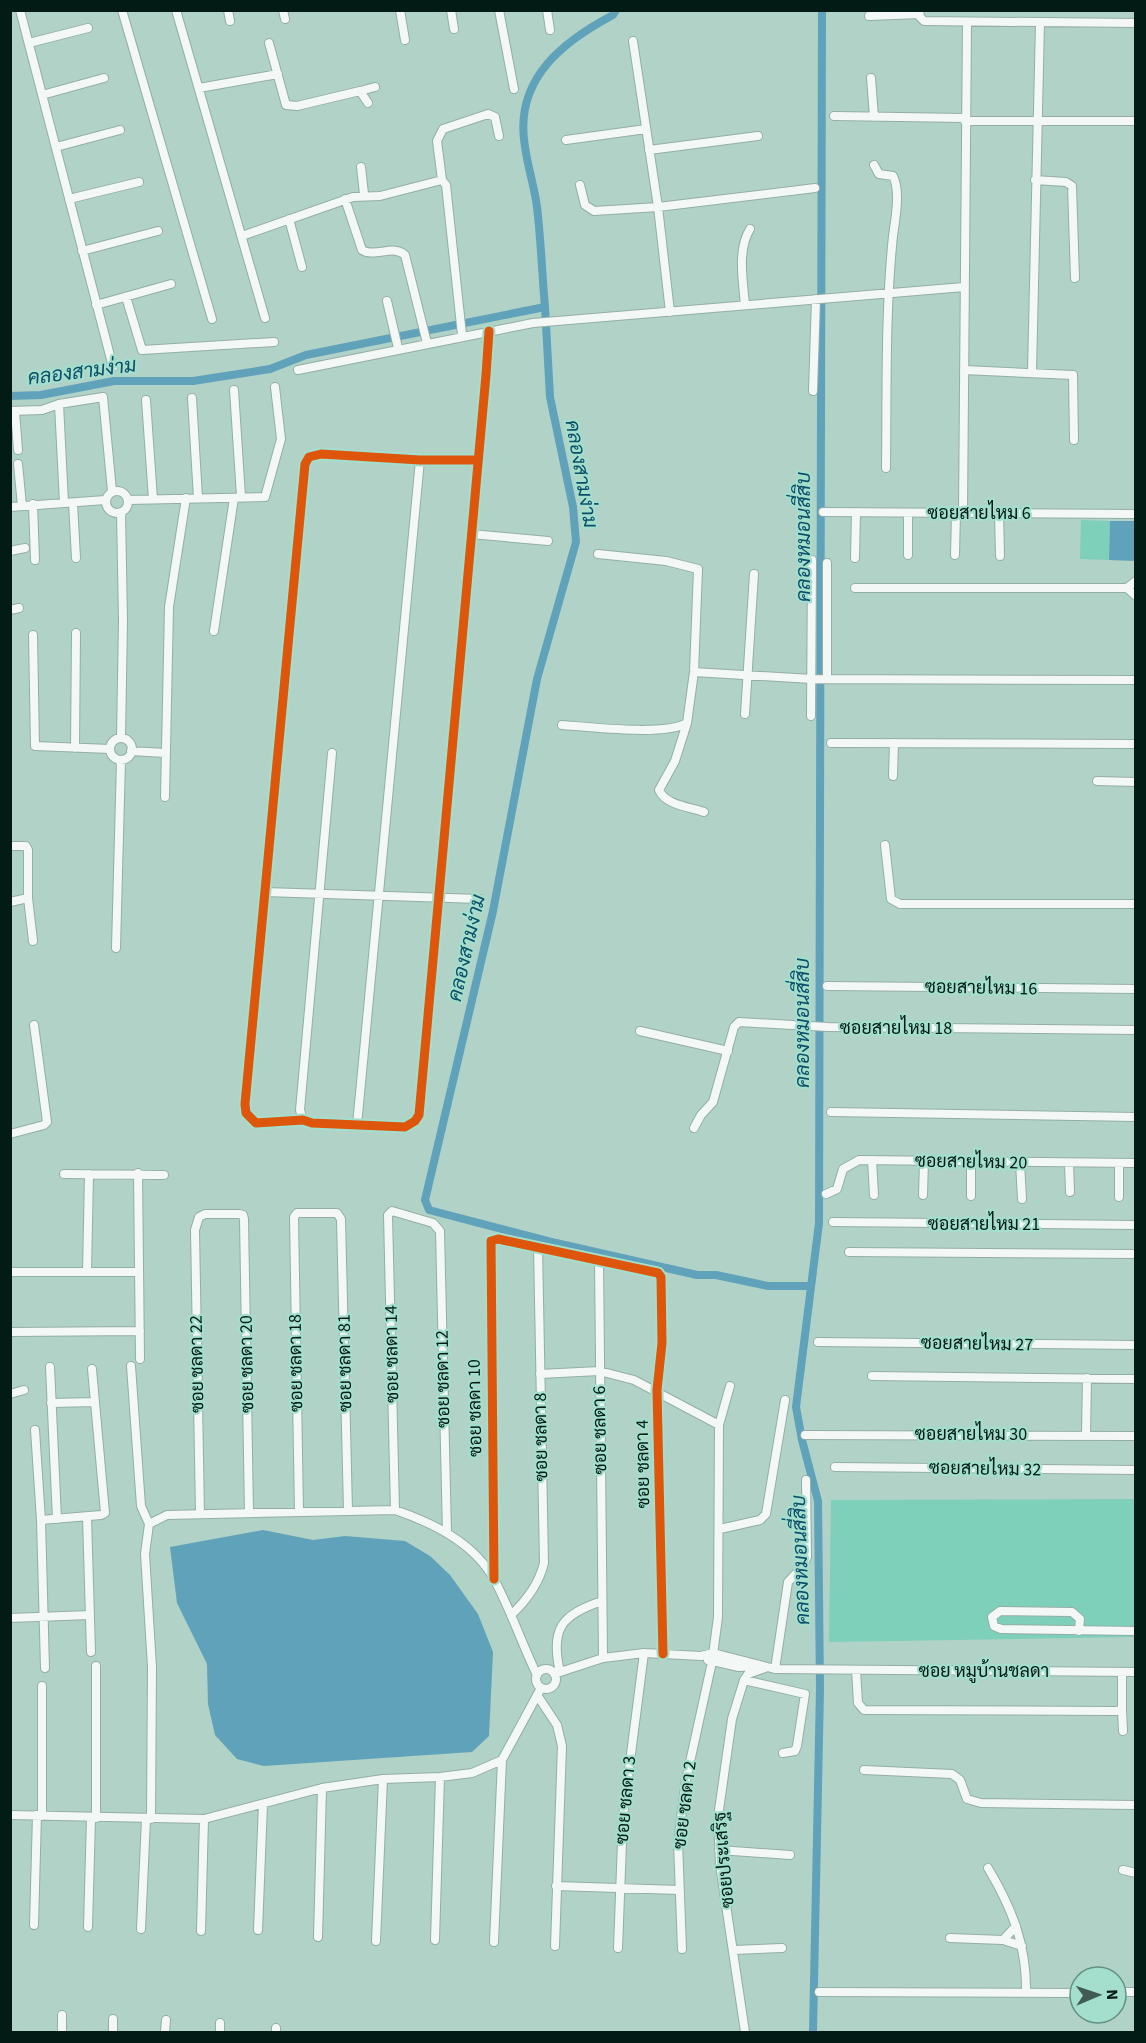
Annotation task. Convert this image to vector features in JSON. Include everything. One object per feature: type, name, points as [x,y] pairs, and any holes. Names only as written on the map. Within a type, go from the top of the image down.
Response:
[{"type":"street","points":[[20,10],[113,366]]},
{"type":"street","points":[[122,10],[212,319]]},
{"type":"street","points":[[176,10],[265,318]]},
{"type":"street","points":[[228,10],[230,21]]},
{"type":"street","points":[[400,10],[405,39]]},
{"type":"street","points":[[451,10],[454,28]]},
{"type":"street","points":[[499,10],[514,89]]},
{"type":"street","points":[[547,10],[550,30]]},
{"type":"street","points":[[869,16],[919,12],[924,21],[1136,23]]},
{"type":"street","points":[[955,555],[960,513],[964,370],[967,22]]},
{"type":"street","points":[[1032,372],[1040,23]]},
{"type":"street","points":[[29,43],[88,28]]},
{"type":"street","points":[[633,41],[658,207],[670,312]]},
{"type":"street","points":[[269,43],[285,101],[289,106],[375,87]]},
{"type":"street","points":[[199,88],[278,74]]},
{"type":"street","points":[[42,95],[104,78]]},
{"type":"street","points":[[871,78],[874,117]]},
{"type":"street","points":[[360,91],[368,103]]},
{"type":"street","points":[[462,333],[446,185],[442,180],[437,141],[443,129],[488,114],[495,117],[499,136]]},
{"type":"street","points":[[834,116],[1136,121]]},
{"type":"street","points":[[566,140],[646,129]]},
{"type":"street","points":[[56,147],[120,130]]},
{"type":"street","points":[[649,150],[758,136]]},
{"type":"street","points":[[874,165],[879,174],[893,177],[895,180],[895,222],[887,292],[886,468]]},
{"type":"street","points":[[361,166],[364,194]]},
{"type":"street","points":[[242,236],[364,194],[380,196],[442,180]]},
{"type":"street","points":[[1035,180],[1066,182],[1072,186],[1075,278]]},
{"type":"street","points":[[69,199],[139,182]]},
{"type":"street","points":[[580,185],[585,206],[590,210],[658,207],[815,188]]},
{"type":"street","points":[[345,200],[362,250],[368,253],[398,251],[405,255],[426,341]]},
{"type":"street","points":[[289,219],[302,267]]},
{"type":"street","points":[[745,305],[743,254],[745,237],[750,229]]},
{"type":"street","points":[[82,251],[158,231]]},
{"type":"street","points":[[96,305],[171,285]]},
{"type":"street","points":[[298,370],[462,333],[555,320],[964,286]]},
{"type":"street","points":[[126,297],[142,350],[274,342]]},
{"type":"street","points":[[813,391],[817,298]]},
{"type":"street","points":[[387,301],[398,347]]},
{"type":"street","points":[[478,460],[420,460],[321,454],[309,457],[305,464],[246,1084],[246,1113],[256,1123],[303,1120],[312,1123],[405,1126],[416,1121],[419,1115],[478,460],[489,331]]},
{"type":"street","points":[[964,370],[1073,375],[1074,440]]},
{"type":"street","points":[[128,500],[265,497],[280,439],[276,387]]},
{"type":"street","points":[[214,631],[237,497],[234,390]]},
{"type":"street","points":[[10,507],[105,500],[112,491],[103,397],[42,410],[13,411],[18,450]]},
{"type":"street","points":[[192,398],[198,498]]},
{"type":"street","points":[[146,400],[153,499]]},
{"type":"street","points":[[59,405],[76,558]]},
{"type":"street","points":[[357,1125],[420,460]]},
{"type":"street","points":[[18,464],[22,506]]},
{"type":"street","points":[[105,500],[110,511],[121,512],[126,508],[128,500],[123,492],[112,491]]},
{"type":"street","points":[[165,797],[169,607],[186,498]]},
{"type":"street","points":[[33,504],[35,560]]},
{"type":"street","points":[[121,512],[123,621],[121,738]]},
{"type":"street","name":"ซอยสายไหม 6","points":[[823,512],[1136,514]]},
{"type":"street","points":[[855,558],[856,512]]},
{"type":"street","points":[[908,513],[908,555]]},
{"type":"street","points":[[999,513],[1000,556]]},
{"type":"street","points":[[471,534],[548,541]]},
{"type":"street","points":[[10,551],[25,548]]},
{"type":"street","points":[[598,554],[666,561],[698,569],[694,672],[687,723],[675,761],[659,790],[661,795],[669,801],[704,812]]},
{"type":"street","points":[[811,716],[812,560]]},
{"type":"street","points":[[825,680],[827,563]]},
{"type":"street","points":[[745,714],[754,574]]},
{"type":"street","points":[[855,588],[1127,588],[1136,581]]},
{"type":"street","points":[[1127,588],[1136,596]]},
{"type":"street","points":[[75,748],[76,633]]},
{"type":"street","points":[[33,635],[35,746],[110,749]]},
{"type":"street","points":[[694,672],[825,680],[1136,680]]},
{"type":"street","points":[[562,725],[637,729],[681,727],[687,723]]},
{"type":"street","points":[[121,738],[128,741],[131,751],[128,757],[121,760],[114,758],[110,749],[112,742],[121,738]]},
{"type":"street","points":[[831,743],[1136,744]]},
{"type":"street","points":[[893,776],[894,743]]},
{"type":"street","points":[[131,751],[165,753]]},
{"type":"street","points":[[303,1120],[300,1110],[317,895],[332,753]]},
{"type":"street","points":[[117,948],[121,760]]},
{"type":"street","points":[[1097,782],[1136,782]]},
{"type":"street","points":[[10,846],[21,844],[28,850],[28,898],[33,941]]},
{"type":"street","points":[[885,845],[891,899],[900,904],[1136,904]]},
{"type":"street","points":[[265,892],[480,899]]},
{"type":"street","points":[[10,902],[28,898]]},
{"type":"street","name":"ซอยสายไหม 16","points":[[827,986],[1136,989]]},
{"type":"street","name":"ซอยสายไหม 18","points":[[694,1128],[701,1115],[712,1106],[734,1027],[739,1022],[828,1027],[1136,1030]]},
{"type":"street","points":[[10,1134],[44,1125],[47,1122],[34,1025]]},
{"type":"street","points":[[640,1031],[728,1051]]},
{"type":"street","points":[[831,1112],[1136,1117]]},
{"type":"street","name":"ซอยสายไหม 20","points":[[826,1194],[837,1189],[841,1171],[859,1160],[1136,1163]]},
{"type":"street","points":[[873,1160],[874,1195]]},
{"type":"street","points":[[923,1195],[924,1161]]},
{"type":"street","points":[[971,1162],[971,1196]]},
{"type":"street","points":[[1020,1162],[1022,1199]]},
{"type":"street","points":[[1069,1162],[1070,1192]]},
{"type":"street","points":[[1119,1163],[1119,1197]]},
{"type":"street","points":[[138,1173],[140,1359]]},
{"type":"street","points":[[64,1174],[164,1174]]},
{"type":"street","points":[[87,1272],[89,1174]]},
{"type":"street","name":"ซอย ชลดา 14","points":[[395,1510],[388,1215],[392,1212],[404,1213],[437,1226]]},
{"type":"street","name":"ซอย ชลดา 18","points":[[299,1512],[295,1214],[340,1215]]},
{"type":"street","name":"ซอย ชลดา 22","points":[[201,1514],[195,1230],[201,1215],[243,1215]]},
{"type":"street","name":"ซอย ชลดา 20","points":[[243,1215],[249,1513]]},
{"type":"street","name":"ซอย ชลดา 81","points":[[340,1215],[348,1511]]},
{"type":"street","name":"ซอยสายไหม 21","points":[[833,1222],[1136,1225]]},
{"type":"street","name":"ซอย ชลดา 12","points":[[437,1226],[447,1533]]},
{"type":"street","name":"ซอย ชลดา 10","points":[[495,1579],[489,1245],[494,1239],[538,1247]]},
{"type":"street","points":[[538,1247],[599,1260]]},
{"type":"street","name":"ซอย ชลดา 8","points":[[511,1615],[530,1594],[541,1575],[544,1563],[538,1247]]},
{"type":"street","points":[[849,1252],[1136,1254]]},
{"type":"street","name":"ซอย ชลดา 4","points":[[599,1260],[660,1275],[662,1343],[657,1390],[663,1654]]},
{"type":"street","name":"ซอย ชลดา 6","points":[[599,1260],[603,1658]]},
{"type":"street","points":[[10,1272],[139,1272]]},
{"type":"street","points":[[10,1332],[140,1331]]},
{"type":"street","name":"ซอยสายไหม 27","points":[[818,1342],[1136,1345]]},
{"type":"street","points":[[131,1366],[141,1506],[149,1524],[145,1554],[152,1667],[149,1819],[141,1929]]},
{"type":"street","points":[[50,1367],[57,1519]]},
{"type":"street","points":[[41,1520],[87,1517],[105,1513],[92,1369]]},
{"type":"street","points":[[540,1374],[599,1371],[634,1380],[657,1390],[719,1425]]},
{"type":"street","points":[[872,1376],[1136,1379]]},
{"type":"street","points":[[1086,1435],[1088,1378]]},
{"type":"street","name":"ซอย ชลดา 2","points":[[682,1949],[678,1842],[683,1797],[712,1662],[718,1617],[719,1425],[730,1386]]},
{"type":"street","points":[[10,1394],[24,1390]]},
{"type":"street","points":[[720,1529],[760,1520],[766,1514],[785,1400]]},
{"type":"street","points":[[51,1403],[95,1402]]},
{"type":"street","points":[[35,1430],[41,1520],[45,1668]]},
{"type":"street","name":"ซอยสายไหม 30","points":[[806,1436],[1136,1436]]},
{"type":"street","name":"ซอยสายไหม 32","points":[[835,1467],[1136,1470]]},
{"type":"street","points":[[767,1668],[788,1582],[802,1567],[807,1557],[806,1480]]},
{"type":"street","points":[[149,1524],[167,1515],[395,1510],[424,1520],[458,1539],[495,1579],[537,1675],[536,1682],[539,1691],[557,1725],[562,1746],[555,1946]]},
{"type":"street","points":[[87,1517],[91,1652]]},
{"type":"street","points":[[494,1942],[502,1760],[539,1691],[553,1686],[557,1673],[555,1646],[557,1633],[563,1622],[571,1614],[602,1600]]},
{"type":"street","points":[[1079,1631],[1080,1619],[1072,1612],[1000,1611],[992,1617],[994,1626],[997,1628],[1079,1631],[1136,1631]]},
{"type":"street","points":[[10,1618],[90,1615]]},
{"type":"street","points":[[537,1675],[547,1669],[557,1673],[603,1658],[644,1653],[701,1656],[713,1653],[744,1659],[767,1668]]},
{"type":"street","name":"ซอย ชลดา 3","points":[[618,1948],[623,1816],[644,1653]]},
{"type":"street","name":"ซอย หมูบ้านชลดา","points":[[701,1656],[712,1662],[748,1668],[1136,1672]]},
{"type":"street","points":[[88,1927],[94,1818],[96,1666]]},
{"type":"street","points":[[767,1668],[748,1674],[744,1680],[805,1694],[797,1746],[795,1751],[783,1754]]},
{"type":"street","points":[[856,1670],[858,1704],[864,1710],[1122,1710]]},
{"type":"street","points":[[1122,1672],[1123,1731]]},
{"type":"street","name":"ซอยประเสริฐ","points":[[744,1680],[732,1719],[718,1817],[719,1850],[745,2032]]},
{"type":"street","points":[[34,1925],[40,1815],[42,1686]]},
{"type":"street","points":[[10,1815],[149,1819],[204,1818],[322,1788],[383,1779],[440,1777],[472,1773],[502,1760]]},
{"type":"street","points":[[864,1770],[952,1774],[960,1780],[967,1799],[981,1803],[1136,1805]]},
{"type":"street","points":[[435,1940],[440,1777]]},
{"type":"street","points":[[376,1941],[383,1779]]},
{"type":"street","points":[[318,1937],[322,1788]]},
{"type":"street","points":[[258,1930],[263,1804]]},
{"type":"street","points":[[201,1931],[204,1818]]},
{"type":"street","points":[[719,1850],[790,1856]]},
{"type":"street","points":[[988,1868],[1010,1905],[1022,1946],[1026,1993]]},
{"type":"street","points":[[1123,1870],[1136,1873]]},
{"type":"street","points":[[556,1886],[679,1890]]},
{"type":"street","points":[[1002,1940],[1016,1926]]},
{"type":"street","points":[[950,1938],[1002,1940],[1022,1946]]},
{"type":"street","points":[[733,1950],[783,1948]]},
{"type":"street","points":[[819,1992],[1068,1993]]},
{"type":"street","points":[[62,2015],[62,2032]]},
{"type":"street","points":[[113,2019],[113,2032]]},
{"type":"street","points":[[165,2032],[166,2020]]},
{"type":"street","points":[[220,2023],[220,2032]]},
{"type":"green space","points":[[1081,520],[1110,521],[1109,560],[1080,559]]},
{"type":"green space","points":[[1135,1499],[1135,1637],[829,1642],[831,1500]]},
{"type":"water","points":[[1110,521],[1135,521],[1135,561],[1109,560]]},
{"type":"water","points":[[263,1530],[313,1540],[345,1536],[405,1541],[430,1556],[450,1575],[478,1614],[493,1652],[489,1736],[472,1752],[264,1766],[237,1759],[215,1735],[208,1704],[207,1664],[177,1603],[170,1547]]},
{"type":"waterway","name":"คลองสามง่าม","points":[[10,396],[41,395],[114,381],[193,381],[270,369],[306,355],[545,307],[537,207],[524,139],[524,117],[528,97],[536,79],[561,49],[613,15],[616,10]]},
{"type":"waterway","name":"คลองหมอนสี่สิบ","points":[[813,2032],[820,1689],[818,1501],[796,1407],[819,1223],[822,10]]},
{"type":"waterway","name":"คลองสามง่าม","points":[[545,307],[550,397],[573,507],[576,542],[537,679],[493,911],[425,1200],[429,1210],[556,1243],[697,1275],[716,1275],[768,1286],[811,1286]]},
{"type":"cycle path","points":[[478,460],[420,460],[321,454],[309,457],[305,464],[245,1104],[246,1113],[256,1123],[303,1120],[312,1123],[405,1127],[415,1121],[419,1115],[486,375],[489,331]]},
{"type":"cycle path","points":[[494,1579],[491,1241],[498,1239],[658,1273],[661,1277],[662,1343],[657,1390],[663,1654]]}]
